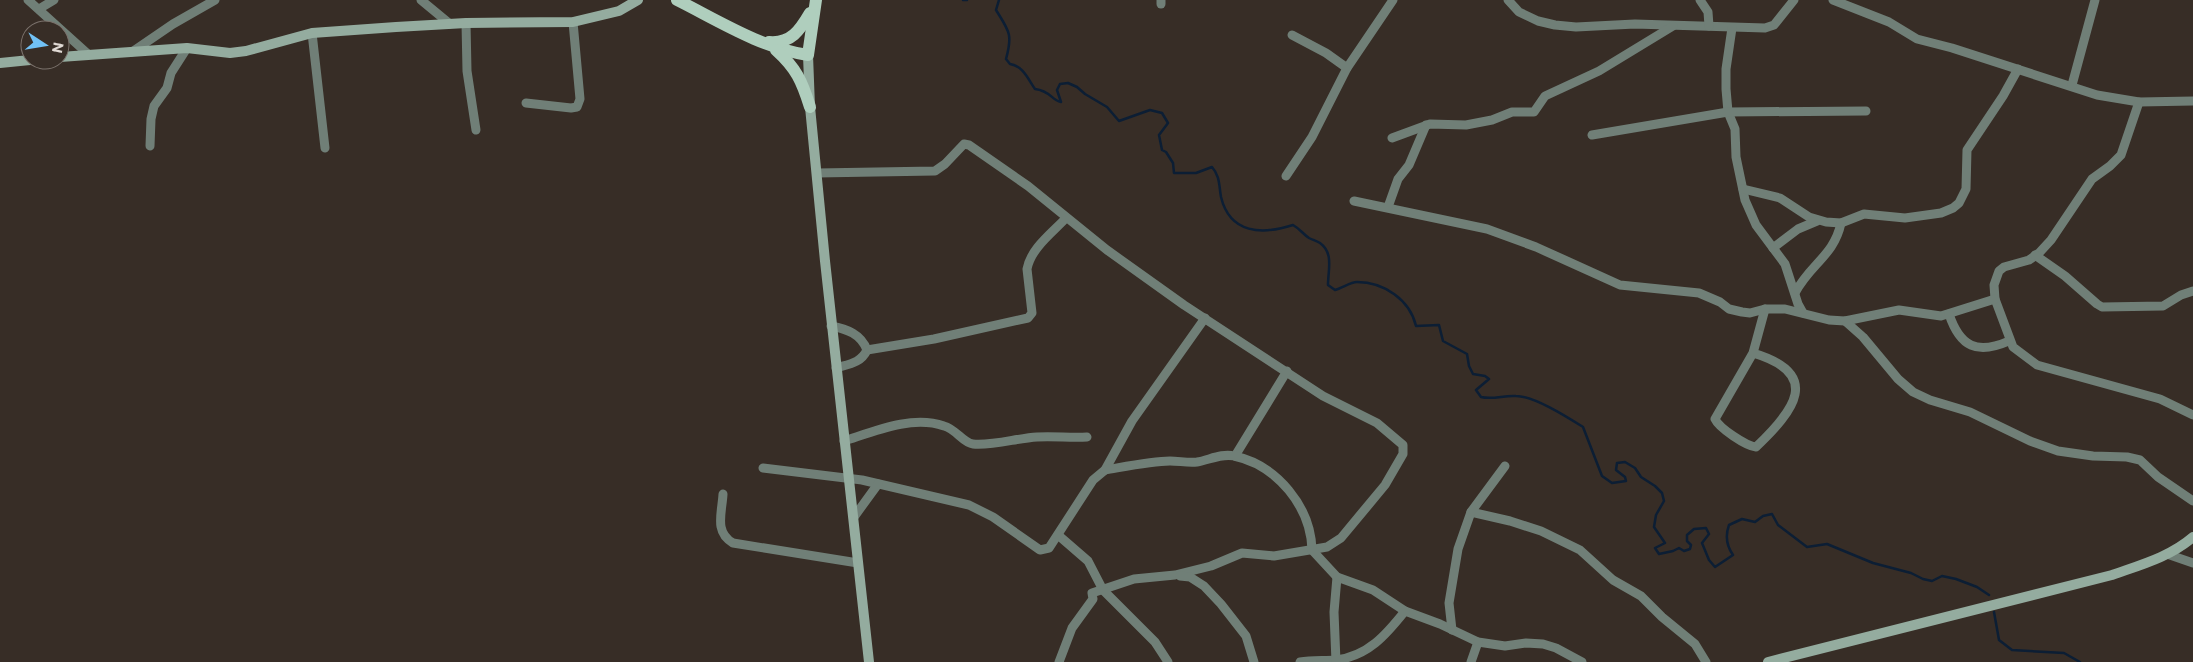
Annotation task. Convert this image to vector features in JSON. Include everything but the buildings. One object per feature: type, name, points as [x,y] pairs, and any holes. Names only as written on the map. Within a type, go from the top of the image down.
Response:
[{"type":"main road","points":[[677,0],[766,43],[790,52],[808,55],[815,3]]},
{"type":"main road","points":[[766,43],[792,38],[802,27],[815,3]]},
{"type":"main road","points":[[766,43],[792,65],[800,76],[810,107]]},
{"type":"street","points":[[28,0],[88,54]]},
{"type":"street","points":[[39,9],[54,0]]},
{"type":"street","points":[[132,52],[215,0]]},
{"type":"street","points":[[421,0],[450,24]]},
{"type":"street","points":[[70,56],[187,48],[230,53],[246,51],[312,33],[466,23],[573,22],[619,10],[638,0]]},
{"type":"street","points":[[1286,176],[1312,137],[1347,68],[1393,0]]},
{"type":"street","points":[[1700,0],[1708,12],[1708,26]]},
{"type":"street","points":[[1511,2],[1519,12],[1538,22],[1555,25],[1576,27],[1635,24],[1765,28],[1774,25],[1794,0]]},
{"type":"street","points":[[1833,0],[1889,22],[1917,39],[2072,85],[2097,95],[2139,102],[2193,101]]},
{"type":"street","points":[[2072,85],[2095,0]]},
{"type":"street","points":[[526,103],[577,107],[580,98],[573,22]]},
{"type":"street","points":[[466,23],[468,71],[476,130]]},
{"type":"street","points":[[1392,138],[1434,123],[1466,125],[1492,120],[1512,112],[1534,112],[1545,96],[1606,67],[1673,26]]},
{"type":"street","points":[[1732,28],[1726,68],[1728,112],[1735,129],[1736,157],[1743,189],[1749,212],[1789,272],[1795,293],[1804,313]]},
{"type":"street","points":[[312,33],[326,148]]},
{"type":"street","points":[[1292,35],[1326,53],[1347,68]]},
{"type":"street","points":[[150,146],[151,119],[154,106],[167,88],[171,73],[187,48]]},
{"type":"street","points":[[808,55],[810,107],[836,368],[869,662]]},
{"type":"street","points":[[0,63],[20,61]]},
{"type":"street","points":[[1743,189],[1780,198],[1817,220],[1841,223],[1864,214],[1905,218],[1941,213],[1953,208],[1959,203],[1966,189],[1968,150],[2018,69]]},
{"type":"street","points":[[2139,102],[2121,155],[2092,179],[2051,240],[2035,256],[2029,260],[2004,267],[1999,271],[1994,285],[1995,299],[2012,347],[2037,364],[2160,399],[2193,415]]},
{"type":"street","points":[[1592,135],[1728,112],[1866,111]]},
{"type":"street","points":[[1388,207],[1398,179],[1409,165],[1426,126]]},
{"type":"street","points":[[817,173],[935,171],[945,164],[964,144],[969,145],[1028,186],[1131,268],[1323,396],[1376,423],[1403,445],[1403,454],[1386,485],[1358,520],[1335,543],[1327,547],[1274,556],[1242,553],[1211,566],[1175,576]]},
{"type":"street","points":[[1354,201],[1486,229],[1620,285],[1699,293],[1720,302],[1729,309],[1742,312],[1750,313],[1765,309],[1786,309],[1845,322],[1899,310],[1933,316],[1949,314],[1995,299]]},
{"type":"street","points":[[867,350],[934,339],[1028,318],[1032,313],[1027,270],[1028,263],[1042,242],[1066,218]]},
{"type":"street","points":[[1773,248],[1798,229],[1817,220]]},
{"type":"street","points":[[1795,293],[1805,276],[1835,244],[1841,223]]},
{"type":"street","points":[[2035,256],[2065,276],[2102,307],[2163,306],[2181,295],[2193,291]]},
{"type":"street","points":[[1754,353],[1782,364],[1790,371],[1797,393],[1792,408],[1756,447],[1750,446],[1717,424],[1715,419],[1754,353],[1765,309]]},
{"type":"street","points":[[1949,314],[1958,336],[1965,342],[1988,348],[2009,341]]},
{"type":"street","points":[[763,468],[878,484],[975,507],[993,517],[1040,550],[1049,548],[1093,480],[1105,470],[1132,421],[1205,318]]},
{"type":"street","points":[[1845,322],[1863,337],[1898,379],[1912,392],[1930,400],[1970,412],[2030,441],[2058,451],[2093,456],[2121,456],[2140,460],[2158,477],[2193,501]]},
{"type":"street","points":[[832,326],[854,333],[864,341],[867,350],[864,357],[836,368]]},
{"type":"street","points":[[1236,456],[1287,371]]},
{"type":"street","points":[[844,441],[883,429],[923,421],[948,426],[965,441],[975,444],[1039,437],[1087,437]]},
{"type":"street","points":[[1105,470],[1170,461],[1198,462],[1222,456],[1236,456],[1271,473],[1298,502],[1308,526],[1312,550],[1337,577],[1373,590],[1405,611],[1478,642],[1505,646],[1526,643],[1543,644],[1556,648],[1582,662]]},
{"type":"street","points":[[1452,630],[1450,594],[1458,549],[1471,512],[1505,466]]},
{"type":"street","points":[[854,517],[878,484]]},
{"type":"street","points":[[723,494],[720,529],[724,538],[733,543],[858,563]]},
{"type":"street","points":[[1471,512],[1510,521],[1541,531],[1580,550],[1613,580],[1641,596],[1662,618],[1694,644],[1706,662]]},
{"type":"street","points":[[1058,535],[1088,561],[1103,590],[1155,642],[1168,662]]},
{"type":"street","points":[[1768,662],[2112,575],[2167,554],[2193,537]]},
{"type":"street","points":[[2167,554],[2193,563]]},
{"type":"street","points":[[1059,662],[1068,636],[1093,599],[1092,593],[1134,579],[1175,576],[1190,577],[1204,586],[1221,604],[1246,636],[1254,662]]},
{"type":"street","points":[[1336,661],[1334,612],[1337,577]]},
{"type":"street","points":[[1300,662],[1336,661],[1369,648],[1379,641],[1405,611]]},
{"type":"street","points":[[1471,662],[1478,642]]},
{"type":"waterway","points":[[999,0],[996,10],[1009,33],[1006,59],[1010,64],[1022,70],[1035,89],[1048,93],[1061,102],[1057,90],[1060,84],[1068,83],[1107,107],[1119,121],[1150,110],[1162,113],[1168,123],[1159,135],[1162,150],[1166,152],[1173,163],[1174,173],[1196,173],[1212,167],[1218,178],[1225,209],[1240,225],[1249,229],[1259,230],[1270,230],[1293,225],[1298,228],[1309,238],[1319,242],[1327,252],[1329,257],[1328,285],[1335,290],[1355,282],[1377,285],[1394,294],[1402,301],[1408,308],[1416,326],[1439,325],[1443,341],[1467,354],[1469,366],[1473,374],[1485,376],[1489,379],[1476,390],[1481,397],[1512,396],[1532,399],[1583,427],[1602,476],[1612,483],[1626,481],[1625,477],[1616,470],[1617,463],[1625,462],[1635,468],[1641,477],[1662,493],[1664,501],[1656,515],[1654,527],[1665,543],[1655,548],[1659,554],[1679,548],[1684,551],[1690,549],[1691,545],[1687,541],[1687,535],[1694,529],[1706,528],[1709,534],[1702,543],[1709,560],[1715,567],[1733,555],[1727,540],[1729,525],[1742,519],[1755,522],[1763,516],[1772,514],[1778,525],[1807,547],[1827,544],[1873,563],[1911,573],[1923,579],[1932,581],[1942,576],[1956,579],[1977,587],[1989,595]]},
{"type":"waterway","points":[[1994,612],[1999,640],[2012,650],[2064,653],[2080,662]]}]
